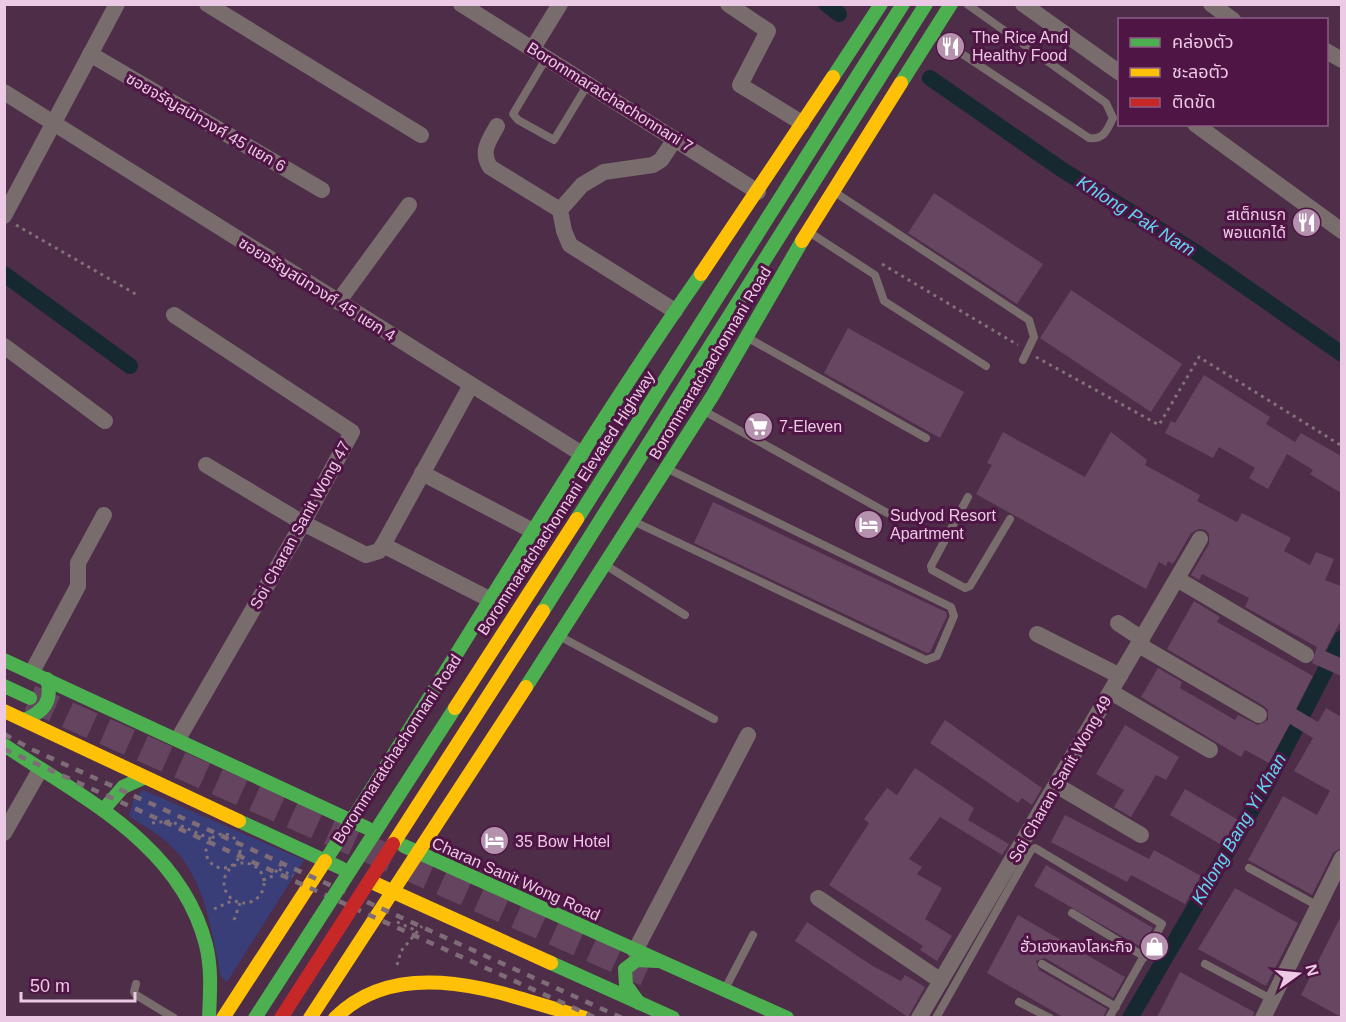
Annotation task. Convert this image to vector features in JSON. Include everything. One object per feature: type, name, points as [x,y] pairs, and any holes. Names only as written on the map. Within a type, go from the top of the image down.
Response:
[{"type":"main road","name":"Borommaratchachonnani Road","points":[[223,1017],[394,755],[582,454],[881,4]]},
{"type":"main road","name":"Borommaratchachonnani Elevated Highway","points":[[255,1017],[575,521],[903,4]]},
{"type":"main road","points":[[281,1017],[593,533],[926,4]]},
{"type":"main road","name":"Borommaratchachonnani Road","points":[[310,1017],[419,853],[703,410],[833,191],[951,4]]},
{"type":"main road","name":"Borommaratchachonnani Road","points":[[243,1017],[682,342],[740,219]]},
{"type":"main road","name":"Borommaratchachonnani Road","points":[[289,1017],[600,536],[700,374],[801,244]]},
{"type":"main road","name":"Charan Sanit Wong Road","points":[[4,660],[419,853],[787,1017]]},
{"type":"main road","points":[[448,670],[448,690],[456,710],[471,719],[496,719],[512,708]]},
{"type":"main road","points":[[24,720],[40,715],[48,706],[50,690],[39,676]]},
{"type":"main road","points":[[4,686],[30,698]]},
{"type":"main road","points":[[4,711],[143,778],[673,1017]]},
{"type":"main road","points":[[4,745],[103,810],[161,857],[190,899],[206,945],[210,975],[209,1017]]},
{"type":"main road","points":[[394,755],[392,777],[400,797],[416,807],[440,806],[457,794]]},
{"type":"main road","points":[[103,810],[123,787],[143,778]]},
{"type":"main road","points":[[639,1003],[626,985],[625,969],[637,960],[657,961]]},
{"type":"main road","points":[[335,1017],[366,993],[414,983],[481,988],[585,1017]]},
{"type":"main road","points":[[233,1003],[253,996],[271,998],[284,1007],[289,1017]]},
{"type":"street","points":[[10,220],[8,198],[52,124],[117,4]]},
{"type":"street","points":[[207,4],[421,135]]},
{"type":"street","name":"Borommaratchachonnani 7","points":[[460,4],[758,192]]},
{"type":"street","points":[[540,53],[560,4]]},
{"type":"street","points":[[728,4],[768,31],[740,85],[802,123]]},
{"type":"street","points":[[1023,4],[1118,72]]},
{"type":"street","points":[[1211,4],[1230,18]]},
{"type":"street","points":[[1328,52],[1341,60]]},
{"type":"street","name":"ซอยจรัญสนิทวงศ์ 45 แยก 6","points":[[90,54],[322,190]]},
{"type":"street","name":"ซอยจรัญสนิทวงศ์ 45 แยก 4","points":[[4,92],[582,454]]},
{"type":"street","points":[[497,126],[485,146],[485,156],[490,167],[560,210],[564,231],[570,245],[675,311]]},
{"type":"street","points":[[1198,126],[1341,231]]},
{"type":"street","points":[[560,210],[582,184],[604,172],[653,165],[661,160],[675,139]]},
{"type":"street","points":[[338,302],[410,205]]},
{"type":"street","name":"Soi Charan Sanit Wong 47","points":[[174,315],[352,432],[303,523],[178,739]]},
{"type":"street","points":[[4,346],[105,421]]},
{"type":"street","points":[[206,465],[303,523],[366,555],[379,551],[383,545],[471,385]]},
{"type":"street","points":[[422,473],[533,531]]},
{"type":"street","points":[[39,676],[78,586],[78,563],[104,515]]},
{"type":"street","name":"Soi Charan Sanit Wong 49","points":[[919,1017],[1200,539]]},
{"type":"street","points":[[383,545],[491,600]]},
{"type":"street","points":[[1177,579],[1306,655]]},
{"type":"street","points":[[1118,623],[1140,642],[1259,715]]},
{"type":"street","points":[[1037,634],[1120,676]]},
{"type":"street","points":[[1111,692],[1210,750]]},
{"type":"street","points":[[635,951],[748,735]]},
{"type":"street","points":[[4,833],[40,770]]},
{"type":"street","points":[[1056,785],[1141,835]]},
{"type":"street","points":[[1263,1017],[1341,858]]},
{"type":"street","points":[[818,898],[941,981]]},
{"type":"lane","points":[[932,34],[1089,138],[1097,139],[1104,135],[1113,118],[1106,103],[967,4]]},
{"type":"lane","points":[[540,53],[515,110],[514,116],[518,120],[554,140],[589,84]]},
{"type":"lane","points":[[833,191],[1029,320],[1034,332],[1025,356]]},
{"type":"lane","points":[[809,232],[875,274],[884,302],[986,366]]},
{"type":"lane","points":[[747,338],[926,438]]},
{"type":"lane","points":[[703,410],[891,515]]},
{"type":"lane","points":[[632,521],[926,660],[937,656],[954,616],[951,607],[665,468]]},
{"type":"lane","points":[[968,497],[931,566],[932,570],[965,588],[970,586],[1010,519]]},
{"type":"lane","points":[[604,564],[685,615]]},
{"type":"lane","points":[[558,635],[714,719]]},
{"type":"lane","points":[[936,1017],[1034,848],[1161,922],[1162,927],[1109,1017]]},
{"type":"lane","points":[[1249,868],[1318,906]]},
{"type":"lane","points":[[1072,913],[1144,957]]},
{"type":"lane","points":[[724,990],[753,935]]},
{"type":"lane","points":[[1042,964],[1116,1007]]},
{"type":"lane","points":[[1205,964],[1271,999]]},
{"type":"lane","points":[[136,984],[134,994],[174,1017]]},
{"type":"lane","points":[[1019,1002],[1050,1017]]},
{"type":"path","points":[[10,220],[138,296]]},
{"type":"path","points":[[874,260],[1025,356],[1159,425],[1199,357],[1341,446]]},
{"type":"path","points":[[152,822],[170,821],[211,839],[227,835],[237,842],[238,858],[231,867],[224,885],[234,900],[240,903],[258,897],[263,880],[260,872],[250,864],[231,867],[220,869],[207,859],[206,848],[211,839]]},
{"type":"path","points":[[263,880],[273,876],[283,860]]},
{"type":"path","points":[[279,869],[293,876]]},
{"type":"path","points":[[207,912],[234,900]]},
{"type":"path","points":[[234,920],[240,903]]},
{"type":"path","points":[[397,922],[417,931]]},
{"type":"path","points":[[397,967],[401,951],[425,923]]},
{"type":"shaded area","points":[[143,790],[304,860],[227,982],[221,977],[205,907],[192,874],[183,859],[171,846],[129,816],[133,801]]},
{"type":"building","points":[[934,193],[1043,264],[1017,304],[908,233]]},
{"type":"building","points":[[1071,290],[1182,364],[1151,412],[1040,338]]},
{"type":"building","points":[[848,328],[964,392],[940,438],[824,373]]},
{"type":"building","points":[[1204,375],[1270,417],[1266,424],[1295,442],[1301,433],[1341,456],[1341,493],[1310,474],[1313,470],[1287,454],[1268,489],[1249,478],[1255,468],[1219,447],[1213,458],[1165,433],[1171,421],[1175,423]]},
{"type":"building","points":[[1003,432],[1085,477],[1111,432],[1147,460],[1145,465],[1200,495],[1197,501],[1237,522],[1242,513],[1291,538],[1284,551],[1310,565],[1316,552],[1334,559],[1325,580],[1341,586],[1341,620],[1325,651],[1341,658],[1341,676],[1312,663],[1317,647],[1245,607],[1249,598],[1202,574],[1199,580],[1191,575],[1209,544],[1209,534],[1205,530],[1199,529],[1191,533],[1173,564],[1168,561],[1166,566],[1159,562],[1146,589],[976,494],[992,465],[987,463]]},
{"type":"building","points":[[713,502],[946,612],[947,616],[930,652],[927,653],[694,543]]},
{"type":"building","points":[[1194,601],[1220,617],[1217,622],[1313,676],[1296,709],[1318,722],[1326,708],[1341,717],[1341,848],[1333,853],[1312,895],[1248,860],[1283,796],[1317,815],[1330,791],[1294,771],[1313,738],[1290,724],[1269,763],[1245,750],[1241,757],[1141,697],[1158,668],[1182,682],[1180,688],[1235,720],[1238,715],[1258,725],[1268,720],[1268,710],[1264,706],[1167,649]]},
{"type":"building","points":[[945,720],[1042,788],[1032,805],[1022,798],[1018,803],[930,743]]},
{"type":"building","points":[[1125,725],[1179,757],[1166,780],[1156,775],[1131,817],[1114,807],[1124,790],[1096,774]]},
{"type":"building","points":[[915,768],[974,808],[968,820],[1009,844],[1002,855],[940,817],[909,859],[922,867],[917,874],[942,888],[925,919],[952,936],[937,961],[920,950],[923,946],[829,885],[869,823],[864,819],[887,788],[897,795]]},
{"type":"building","points":[[1185,789],[1240,821],[1225,847],[1170,815]]},
{"type":"building","points":[[1065,815],[1149,859],[1154,850],[1201,876],[1185,904],[1131,875],[1127,882],[1051,842]]},
{"type":"building","points":[[1046,865],[1153,928],[1141,947],[1034,886]]},
{"type":"building","points":[[1235,888],[1298,923],[1266,986],[1198,949]]},
{"type":"building","points":[[1018,915],[1125,977],[1113,998],[1045,958],[1036,961],[1039,970],[1107,1009],[1103,1017],[1063,1017],[987,973]]},
{"type":"building","points":[[1341,916],[1341,1017],[1301,995]]},
{"type":"building","points":[[807,922],[871,965],[901,981],[905,975],[925,987],[908,1017],[795,941]]},
{"type":"building","points":[[1180,972],[1254,1012],[1253,1017],[1157,1017]]},
{"type":"waterway","name":"Khlong Pak Nam","points":[[826,4],[839,14]]},
{"type":"waterway","name":"Khlong Pak Nam","points":[[930,78],[1061,169],[1194,251],[1342,354]]},
{"type":"waterway","points":[[4,274],[130,366]]},
{"type":"waterway","name":"Khlong Bang Yi Khan","points":[[1130,1018],[1267,784],[1342,638]]},
{"type":"tunnel","points":[[30,698],[646,973]]},
{"type":"railway","points":[[4,734],[31,749],[622,1018]]},
{"type":"railway","points":[[4,749],[596,1018]]},
{"type":"traffic: fast","points":[[833,77],[881,4]]},
{"type":"traffic: fast","points":[[577,519],[903,4]]},
{"type":"traffic: fast","points":[[543,611],[926,4]]},
{"type":"traffic: fast","points":[[901,83],[951,4]]},
{"type":"traffic: fast","points":[[526,687],[713,395],[802,241]]},
{"type":"traffic: fast","points":[[325,861],[557,492],[701,274]]},
{"type":"traffic: fast","points":[[4,660],[367,828]]},
{"type":"traffic: fast","points":[[24,720],[42,709],[48,700],[47,679]]},
{"type":"traffic: fast","points":[[4,686],[30,698]]},
{"type":"traffic: fast","points":[[255,1018],[455,708]]},
{"type":"traffic: fast","points":[[4,745],[96,805],[125,827],[152,852],[175,879],[193,910],[206,945],[210,972],[209,1018]]},
{"type":"traffic: fast","points":[[103,810],[123,787],[143,778]]},
{"type":"traffic: fast","points":[[239,821],[341,868]]},
{"type":"traffic: fast","points":[[404,846],[787,1018]]},
{"type":"traffic: fast","points":[[639,1003],[626,985],[625,969],[637,960],[657,961]]},
{"type":"traffic: fast","points":[[551,963],[673,1018]]},
{"type":"traffic: slow","points":[[701,274],[833,77]]},
{"type":"traffic: slow","points":[[802,241],[901,83]]},
{"type":"traffic: slow","points":[[455,708],[577,519]]},
{"type":"traffic: slow","points":[[393,844],[543,611]]},
{"type":"traffic: slow","points":[[310,1018],[526,687]]},
{"type":"traffic: slow","points":[[4,711],[239,821]]},
{"type":"traffic: slow","points":[[223,1018],[325,861]]},
{"type":"traffic: slow","points":[[376,884],[551,963]]},
{"type":"traffic: slow","points":[[335,1018],[362,998],[391,986],[423,982],[456,984],[489,990],[585,1018]]},
{"type":"traffic: jam","points":[[281,1018],[393,844]]},
{"type":"place","name":"The Rice And Healthy Food","points":[[951,46]]},
{"type":"place","name":"สเต็กแรก พอแดกได้","points":[[1307,223]]},
{"type":"place","name":"7-Eleven","points":[[758,426]]},
{"type":"place","name":"Sudyod Resort Apartment","points":[[869,524]]},
{"type":"place","name":"35 Bow Hotel","points":[[494,841]]},
{"type":"place","name":"ฮั่วเฮงหลงโลหะกิจ","points":[[1154,946]]}]
